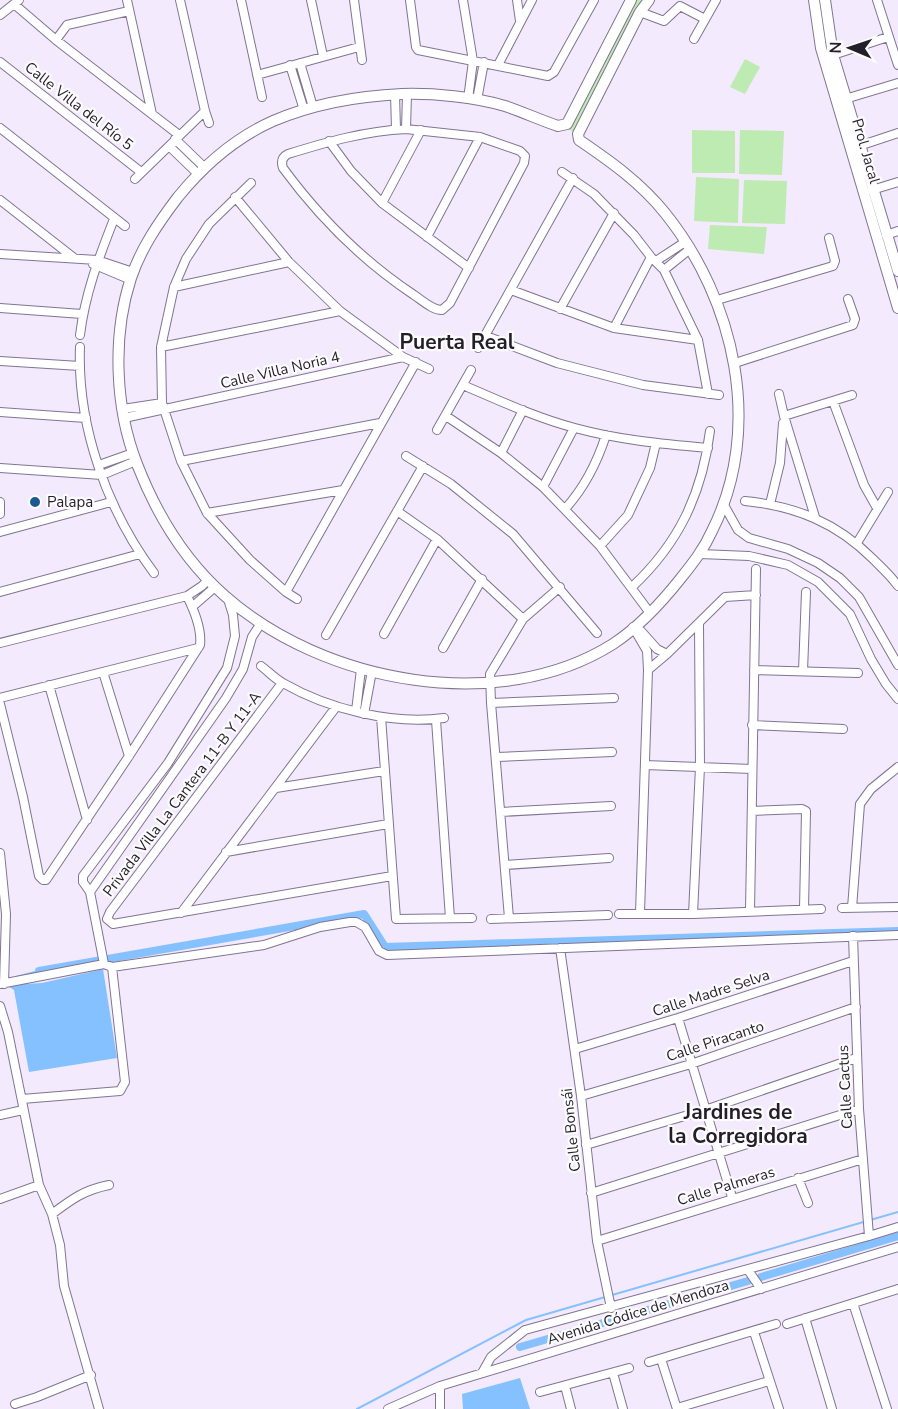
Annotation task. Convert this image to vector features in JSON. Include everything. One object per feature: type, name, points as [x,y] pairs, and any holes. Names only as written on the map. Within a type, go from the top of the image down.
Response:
[{"type":"street","points":[[127,0],[152,114]]},
{"type":"street","points":[[180,0],[204,111],[209,123]]},
{"type":"street","points":[[241,0],[262,97]]},
{"type":"street","points":[[311,0],[323,56]]},
{"type":"street","points":[[354,0],[362,60]]},
{"type":"street","points":[[410,0],[418,50],[550,76],[555,72],[594,0]]},
{"type":"street","points":[[463,0],[473,61],[473,96]]},
{"type":"street","points":[[517,0],[520,21]]},
{"type":"street","points":[[498,65],[532,0]]},
{"type":"street","points":[[631,0],[569,123],[562,126],[546,122],[473,96],[354,99],[307,104],[270,122],[198,167],[127,274],[120,334],[119,378],[128,412],[130,459],[164,520],[209,587],[277,634],[317,654],[366,670],[455,684],[490,683],[562,668],[613,644],[671,591],[700,554],[724,505],[734,470],[740,421],[735,363],[717,300],[696,256],[684,248],[665,213],[636,181],[579,140],[578,134],[640,12],[649,0]]},
{"type":"street","points":[[694,39],[716,0]]},
{"type":"street","name":"Prol. Jacal","points":[[814,0],[820,48],[898,308]]},
{"type":"street","points":[[877,0],[898,66]]},
{"type":"street","points":[[828,1],[833,55],[898,271]]},
{"type":"street","points":[[0,15],[16,2],[56,40],[152,114],[198,167]]},
{"type":"street","points":[[640,12],[664,21],[680,6],[705,19]]},
{"type":"street","points":[[56,40],[67,25],[129,11]]},
{"type":"street","points":[[833,55],[888,37]]},
{"type":"street","points":[[257,75],[359,47]]},
{"type":"street","name":"Calle Villa del Río 5","points":[[0,62],[138,175],[204,111]]},
{"type":"street","points":[[473,96],[484,62]]},
{"type":"street","points":[[295,64],[307,104]]},
{"type":"street","points":[[592,77],[605,84]]},
{"type":"street","points":[[845,99],[898,83]]},
{"type":"street","points":[[396,99],[396,129]]},
{"type":"street","points":[[406,129],[407,99]]},
{"type":"street","points":[[0,128],[125,226]]},
{"type":"street","points":[[396,129],[480,138],[523,153],[525,159],[450,303],[438,310],[402,287],[366,258],[303,195],[282,164],[285,156],[329,141],[352,135],[396,129]]},
{"type":"street","points":[[382,203],[421,130]]},
{"type":"street","points":[[859,146],[898,133]]},
{"type":"street","points":[[426,237],[480,138]]},
{"type":"street","points":[[329,141],[351,171],[382,203],[469,268]]},
{"type":"street","points":[[562,172],[594,194],[614,213],[664,270],[698,340],[708,394]]},
{"type":"street","points":[[478,348],[573,178]]},
{"type":"street","points":[[872,190],[898,182]]},
{"type":"street","points":[[251,183],[234,197],[209,224],[186,259],[174,288],[161,347],[163,407],[181,461],[207,513],[250,560],[297,599]]},
{"type":"street","points":[[234,197],[289,262],[340,310],[403,357],[429,369]]},
{"type":"street","points":[[0,200],[75,258]]},
{"type":"street","points":[[560,309],[614,213]]},
{"type":"street","points":[[80,335],[82,314],[94,262],[114,219]]},
{"type":"street","points":[[886,235],[898,231]]},
{"type":"street","points":[[717,300],[833,266],[835,261],[829,238]]},
{"type":"street","points":[[615,328],[653,259],[684,248]]},
{"type":"street","points":[[664,270],[684,248]]},
{"type":"street","points":[[0,254],[75,258],[127,274]]},
{"type":"street","points":[[174,288],[289,262]]},
{"type":"street","points":[[511,290],[615,328],[698,340]]},
{"type":"street","points":[[735,363],[854,325],[855,319],[848,299]]},
{"type":"street","points":[[0,308],[82,314]]},
{"type":"street","points":[[161,347],[340,310]]},
{"type":"street","points":[[486,336],[557,363],[643,385],[719,395]]},
{"type":"street","points":[[80,346],[86,418],[102,475],[111,502],[140,554],[154,573]]},
{"type":"street","name":"Calle Villa Noria 4","points":[[128,412],[163,407],[403,357]]},
{"type":"street","points":[[0,361],[80,366]]},
{"type":"street","points":[[286,592],[416,362]]},
{"type":"street","points":[[437,430],[471,370]]},
{"type":"street","points":[[463,385],[574,428],[656,443],[708,448]]},
{"type":"street","points":[[779,394],[815,517]]},
{"type":"street","points":[[784,416],[852,394]]},
{"type":"street","points":[[833,401],[864,485],[878,508]]},
{"type":"street","points":[[501,453],[523,410]]},
{"type":"street","points":[[0,412],[86,418]]},
{"type":"street","points":[[446,416],[501,453],[543,487],[600,546],[648,611]]},
{"type":"street","points":[[770,504],[780,463],[784,416]]},
{"type":"street","points":[[181,461],[380,423]]},
{"type":"street","points":[[543,487],[574,428]]},
{"type":"street","points":[[632,587],[673,541],[697,495],[710,431]]},
{"type":"street","points":[[565,509],[578,495],[597,462],[606,435]]},
{"type":"street","points":[[600,546],[628,515],[651,468],[656,443]]},
{"type":"street","points":[[406,456],[451,484],[513,534],[597,633]]},
{"type":"street","points":[[99,465],[130,459]]},
{"type":"street","points":[[0,468],[102,475],[130,459]]},
{"type":"street","points":[[326,634],[423,466]]},
{"type":"street","points":[[207,513],[343,490]]},
{"type":"street","points":[[857,543],[888,492]]},
{"type":"street","points":[[745,501],[770,504],[815,517],[857,543],[896,579]]},
{"type":"street","points":[[0,502],[0,514]]},
{"type":"street","points":[[0,532],[111,502]]},
{"type":"street","points":[[724,505],[738,530],[748,538],[788,549],[818,563],[840,579],[859,597],[898,666]]},
{"type":"street","points":[[397,511],[437,539],[523,619]]},
{"type":"street","points":[[384,634],[437,539]]},
{"type":"street","points":[[0,592],[140,554]]},
{"type":"street","points":[[700,554],[749,556],[788,565],[818,582],[850,614],[886,684],[898,699]]},
{"type":"street","points":[[750,910],[756,569]]},
{"type":"street","points":[[443,648],[482,579]]},
{"type":"street","points":[[0,643],[186,596],[209,587]]},
{"type":"street","points":[[192,607],[209,587]]},
{"type":"street","points":[[509,918],[490,683],[523,619],[560,587]]},
{"type":"street","points":[[803,671],[806,592]]},
{"type":"street","points":[[648,670],[725,597],[756,595]]},
{"type":"street","points":[[0,704],[40,878],[43,880],[48,878],[87,820],[198,648],[200,635],[192,607],[186,596]]},
{"type":"street","points":[[22,1099],[120,1092],[125,1082],[108,965],[90,892],[83,882],[83,876],[168,764],[227,668],[235,636],[233,615],[228,599]]},
{"type":"street","points":[[90,892],[236,681],[243,669],[252,637],[261,623]]},
{"type":"street","points":[[693,914],[700,767],[699,624]]},
{"type":"street","points":[[635,626],[642,636],[667,654]]},
{"type":"street","points":[[640,914],[648,670],[648,657],[642,636]]},
{"type":"street","points":[[0,698],[198,648]]},
{"type":"street","points":[[261,666],[282,683],[336,707],[381,717],[440,719],[450,918]]},
{"type":"street","points":[[360,712],[366,670]]},
{"type":"street","points":[[754,670],[858,673]]},
{"type":"street","points":[[103,672],[129,756]]},
{"type":"street","name":"Privada Villa La Cantera 11-B Y 11-A","points":[[282,683],[107,919],[113,924],[392,876]]},
{"type":"street","points":[[49,686],[87,820]]},
{"type":"street","points":[[491,704],[614,698]]},
{"type":"street","points":[[181,913],[336,707]]},
{"type":"street","points":[[381,717],[396,919],[472,918]]},
{"type":"street","points":[[752,726],[843,729]]},
{"type":"street","points":[[497,757],[612,752]]},
{"type":"street","points":[[645,765],[752,769]]},
{"type":"street","points":[[852,908],[860,804],[871,789],[898,767]]},
{"type":"street","points":[[276,788],[384,771]]},
{"type":"street","points":[[151,786],[159,794]]},
{"type":"street","points":[[501,812],[611,806]]},
{"type":"street","points":[[752,811],[802,809],[806,811],[804,909]]},
{"type":"street","points":[[226,852],[388,824]]},
{"type":"street","points":[[0,853],[6,914],[2,984],[108,965],[264,945],[320,927],[350,922],[356,922],[364,927],[384,955],[898,935]]},
{"type":"street","points":[[506,865],[609,858]]},
{"type":"street","points":[[842,908],[898,907]]},
{"type":"street","points":[[619,914],[693,914],[822,909]]},
{"type":"street","points":[[490,919],[608,915]]},
{"type":"street","name":"Calle Cactus","points":[[853,936],[856,1058],[869,1236]]},
{"type":"street","name":"Calle Bonsái","points":[[560,948],[575,1048],[597,1240],[611,1308]]},
{"type":"street","name":"Calle Madre Selva","points":[[575,1048],[678,1018],[853,961]]},
{"type":"street","points":[[0,1006],[4,1034],[22,1099],[39,1185],[52,1214],[60,1245],[64,1286],[99,1409]]},
{"type":"street","name":"Calle Piracanto","points":[[581,1096],[691,1064],[856,1008]]},
{"type":"street","points":[[678,1018],[732,1197]]},
{"type":"street","points":[[586,1145],[705,1110],[856,1058]]},
{"type":"street","points":[[591,1193],[859,1109]]},
{"type":"street","points":[[0,1115],[23,1110]]},
{"type":"street","name":"Calle Palmeras","points":[[597,1240],[732,1197],[863,1159]]},
{"type":"street","points":[[798,1178],[808,1203]]},
{"type":"street","points":[[0,1199],[39,1185]]},
{"type":"street","points":[[52,1214],[75,1196],[90,1189],[109,1185]]},
{"type":"street","points":[[482,1373],[491,1357],[525,1330],[898,1227]]},
{"type":"street","name":"Avenida Códice de Mendoza","points":[[388,1409],[440,1386],[898,1247]]},
{"type":"street","points":[[748,1270],[761,1288]]},
{"type":"street","points":[[786,1324],[898,1289]]},
{"type":"street","points":[[853,1303],[887,1409]]},
{"type":"street","points":[[805,1318],[832,1409]]},
{"type":"street","points":[[649,1362],[776,1324]]},
{"type":"street","points":[[754,1332],[779,1409]]},
{"type":"street","points":[[661,1359],[677,1408],[769,1380]]},
{"type":"street","points":[[540,1392],[629,1368]]},
{"type":"street","points":[[613,1373],[624,1409]]},
{"type":"street","points":[[15,1404],[91,1375]]},
{"type":"street","points":[[440,1386],[440,1409]]},
{"type":"street","points":[[565,1386],[571,1409]]},
{"type":"street","points":[[32,1409],[37,1397]]},
{"type":"green space","points":[[631,0],[649,0],[578,134],[562,126]]},
{"type":"green space","points":[[745,59],[760,67],[745,94],[730,87]]},
{"type":"green space","points":[[692,130],[735,131],[735,173],[692,173]]},
{"type":"green space","points":[[740,130],[784,131],[782,175],[739,174]]},
{"type":"green space","points":[[696,177],[739,179],[738,223],[694,221]]},
{"type":"green space","points":[[744,180],[787,181],[785,224],[742,223]]},
{"type":"green space","points":[[710,225],[767,227],[764,254],[708,249]]},
{"type":"water","points":[[103,969],[117,1058],[29,1072],[14,990],[6,985],[42,983]]},
{"type":"water","points":[[520,1378],[530,1409],[463,1409],[462,1394]]},
{"type":"waterway","points":[[39,971],[364,914],[385,947],[898,931]]},
{"type":"waterway","points":[[16,977],[39,971]]},
{"type":"waterway","points":[[357,1409],[526,1320],[898,1212]]},
{"type":"waterway","points":[[761,1277],[898,1236]]},
{"type":"waterway","points":[[520,1347],[748,1281]]},
{"type":"place","name":"Palapa","points":[[35,502]]},
{"type":"district","name":"Puerta Real","points":[[457,342]]},
{"type":"district","name":"Jardines de la Corregidora","points":[[738,1124]]}]
